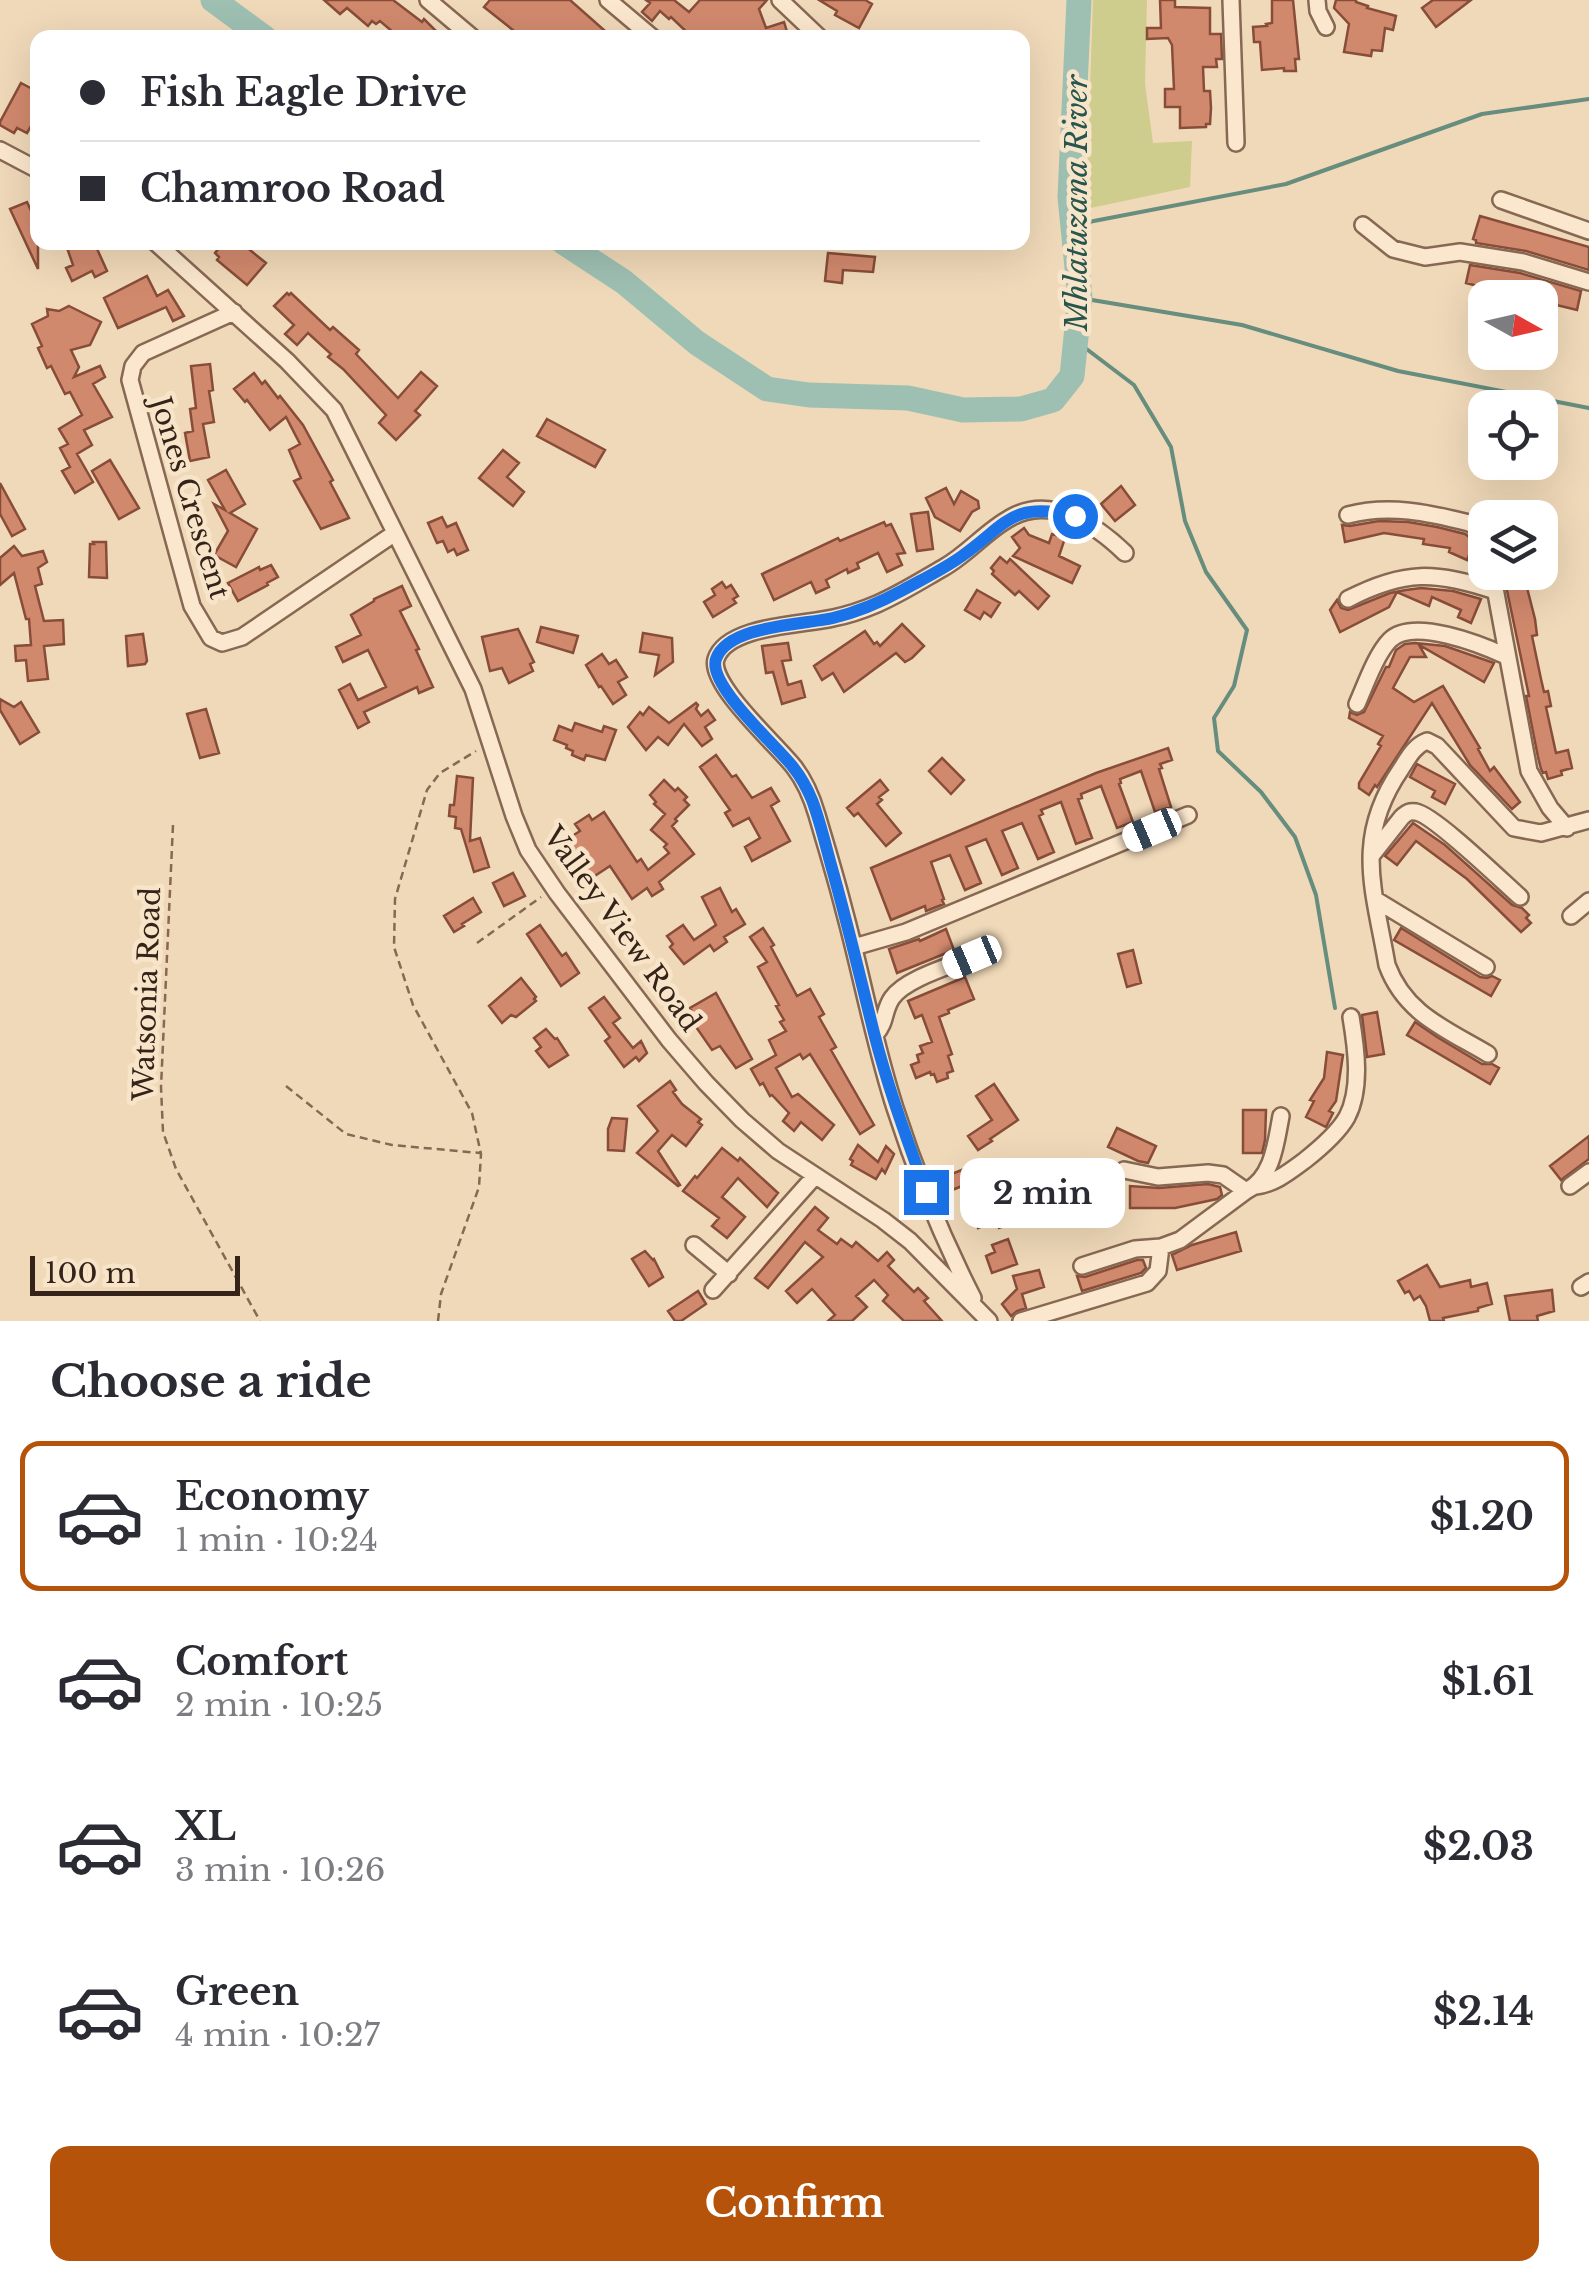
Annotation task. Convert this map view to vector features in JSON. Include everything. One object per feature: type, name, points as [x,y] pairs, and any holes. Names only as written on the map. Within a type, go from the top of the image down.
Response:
[{"type":"street","points":[[428,0],[464,30]]},
{"type":"street","points":[[608,0],[643,30]]},
{"type":"street","points":[[780,0],[812,30]]},
{"type":"street","points":[[1231,0],[1236,144]]},
{"type":"street","points":[[1316,0],[1326,27]]},
{"type":"street","points":[[0,150],[30,166]]},
{"type":"street","points":[[1501,200],[1589,231]]},
{"type":"street","points":[[1363,225],[1393,249],[1425,257],[1460,252],[1523,262],[1589,282]]},
{"type":"street","name":"Valley View Road","points":[[164,250],[334,410],[473,689],[528,850],[669,1040],[742,1120],[778,1151],[910,1241],[984,1316]]},
{"type":"street","name":"Jones Crescent","points":[[234,312],[144,353],[132,366],[130,380],[192,606],[211,638],[222,643],[242,637],[396,533]]},
{"type":"street","points":[[984,1316],[959,1270],[896,1110],[808,792],[792,764],[719,680],[716,659],[732,640],[876,605],[958,560],[1010,518],[1024,512],[1038,510],[1075,516],[1107,536],[1124,553]]},
{"type":"street","points":[[1348,515],[1404,510],[1468,524]]},
{"type":"street","points":[[1348,599],[1390,580],[1414,576],[1441,577],[1495,591],[1529,771],[1550,808],[1567,828]]},
{"type":"street","points":[[1356,704],[1384,650],[1400,634],[1423,632],[1464,638],[1506,656]]},
{"type":"street","points":[[1488,1054],[1430,1019],[1402,996],[1387,966],[1369,858],[1376,819],[1388,788],[1417,747],[1427,742],[1438,746],[1514,828],[1542,833],[1589,820]]},
{"type":"street","points":[[1369,858],[1402,817],[1420,813],[1520,897]]},
{"type":"street","points":[[854,947],[906,932],[1188,815]]},
{"type":"street","points":[[1376,900],[1486,967]]},
{"type":"street","points":[[1571,916],[1589,901]]},
{"type":"street","points":[[875,1035],[884,1026],[890,1001],[902,987],[972,957]]},
{"type":"street","points":[[1124,1170],[1158,1176],[1216,1174],[1251,1188],[1265,1185],[1297,1166],[1345,1120],[1356,1074],[1351,1017]]},
{"type":"street","points":[[1082,1266],[1180,1240],[1251,1188],[1273,1154],[1281,1116]]},
{"type":"street","points":[[1570,1186],[1589,1172]]},
{"type":"street","points":[[713,1290],[815,1176]]},
{"type":"street","points":[[694,1245],[728,1274]]},
{"type":"street","points":[[1020,1321],[1147,1282],[1158,1271],[1161,1247]]},
{"type":"path","points":[[438,1321],[442,1294],[479,1187],[481,1154],[472,1113],[413,1005],[394,947],[395,898],[427,790],[440,773],[490,742]]},
{"type":"path","name":"Watsonia Road","points":[[174,826],[160,1087],[163,1132],[176,1169],[260,1321]]},
{"type":"path","points":[[477,943],[554,888]]},
{"type":"path","points":[[286,1086],[346,1134],[392,1145],[481,1154]]},
{"type":"shaded area","points":[[1093,0],[1147,0],[1145,84],[1153,143],[1192,141],[1190,187],[1086,209]]},
{"type":"building","points":[[324,0],[393,0],[435,30],[391,30],[380,21],[372,21],[368,26],[347,8],[340,14]]},
{"type":"building","points":[[490,0],[570,0],[604,30],[513,30],[484,7]]},
{"type":"building","points":[[646,0],[674,0],[689,12],[700,0],[767,0],[759,9],[766,28],[784,22],[786,30],[685,30],[660,11],[652,21],[642,12],[650,3]]},
{"type":"building","points":[[819,0],[865,0],[872,4],[859,28],[835,15],[837,11]]},
{"type":"building","points":[[1160,0],[1175,0],[1175,7],[1210,8],[1210,34],[1221,34],[1222,59],[1216,59],[1217,67],[1203,67],[1204,91],[1210,91],[1211,108],[1210,124],[1206,127],[1180,128],[1180,107],[1165,107],[1165,89],[1174,89],[1172,45],[1168,38],[1147,39],[1147,28],[1161,28]]},
{"type":"building","points":[[1272,0],[1293,0],[1299,59],[1295,59],[1296,71],[1262,70],[1260,42],[1254,42],[1253,27],[1272,23]]},
{"type":"building","points":[[1336,0],[1356,0],[1367,8],[1396,16],[1393,30],[1385,28],[1382,51],[1372,50],[1371,56],[1344,52],[1349,24],[1334,8]]},
{"type":"building","points":[[1433,0],[1471,0],[1436,27],[1422,8]]},
{"type":"building","points":[[21,83],[30,88],[27,133],[17,128],[14,133],[0,122]]},
{"type":"building","points":[[27,202],[30,250],[38,250],[38,269],[10,209]]},
{"type":"building","points":[[1480,216],[1589,247],[1589,270],[1526,251],[1476,243],[1473,239]]},
{"type":"building","points":[[68,250],[98,250],[107,271],[95,277],[92,271],[72,281],[66,268],[73,265]]},
{"type":"building","points":[[250,250],[266,263],[247,285],[217,260],[215,253]]},
{"type":"building","points":[[828,253],[875,257],[873,272],[843,270],[842,283],[825,281]]},
{"type":"building","points":[[1470,265],[1544,280],[1468,280],[1466,283]]},
{"type":"building","points":[[147,276],[157,296],[168,290],[184,316],[173,321],[166,307],[118,328],[104,298]]},
{"type":"building","points":[[1558,284],[1581,291],[1577,310],[1558,305]]},
{"type":"building","points":[[287,293],[359,350],[356,354],[398,398],[421,372],[437,386],[415,411],[420,415],[396,440],[379,423],[386,415],[328,357],[331,354],[308,333],[297,345],[285,334],[294,325],[274,306]]},
{"type":"building","points":[[69,306],[101,322],[90,345],[71,350],[79,367],[74,377],[100,366],[105,377],[93,384],[112,417],[84,430],[92,445],[77,454],[93,482],[75,493],[62,471],[70,467],[60,448],[68,444],[59,429],[82,415],[70,392],[65,394],[51,366],[47,368],[32,324],[48,316],[47,309],[59,311]]},
{"type":"building","points":[[210,364],[214,422],[203,424],[209,457],[190,461],[185,433],[193,431],[190,409],[196,408],[191,366]]},
{"type":"building","points":[[254,373],[280,396],[303,425],[349,518],[321,529],[294,481],[301,478],[289,450],[300,444],[286,417],[270,430],[234,389]]},
{"type":"building","points":[[547,419],[605,450],[595,467],[537,436]]},
{"type":"building","points":[[503,450],[519,463],[507,477],[524,492],[513,506],[479,478]]},
{"type":"building","points":[[110,460],[139,508],[119,519],[92,471]]},
{"type":"building","points":[[226,470],[245,504],[230,513],[257,529],[236,567],[214,555],[228,531],[214,504],[225,510],[208,480]]},
{"type":"building","points":[[0,483],[25,529],[12,536],[0,514]]},
{"type":"building","points":[[1121,486],[1135,505],[1115,521],[1101,504]]},
{"type":"building","points":[[946,488],[954,504],[961,491],[978,501],[979,508],[960,531],[935,517],[926,498]]},
{"type":"building","points":[[928,512],[933,549],[917,551],[911,514]]},
{"type":"building","points":[[442,517],[447,527],[456,523],[468,550],[457,555],[454,549],[448,552],[443,541],[437,543],[428,523]]},
{"type":"building","points":[[884,522],[886,526],[891,524],[905,553],[897,554],[902,565],[887,572],[878,553],[857,563],[859,568],[848,573],[847,569],[826,580],[829,587],[816,593],[811,582],[774,600],[762,574],[838,538],[840,541]]},
{"type":"building","points":[[1408,522],[1465,534],[1468,558],[1449,552],[1450,548],[1423,544],[1424,539],[1384,533],[1345,542],[1342,525]]},
{"type":"building","points":[[1024,528],[1029,535],[1049,543],[1052,534],[1065,538],[1059,556],[1080,566],[1072,583],[1013,556],[1020,548],[1012,537]]},
{"type":"building","points":[[93,542],[106,542],[107,578],[89,577]]},
{"type":"building","points":[[14,546],[22,556],[43,551],[47,562],[38,568],[42,584],[35,586],[44,621],[63,620],[64,644],[44,646],[48,679],[28,681],[26,660],[16,661],[15,646],[31,645],[29,619],[14,573],[0,585],[0,558]]},
{"type":"building","points":[[1000,557],[1007,563],[1010,559],[1049,596],[1038,609],[992,574],[991,568]]},
{"type":"building","points":[[271,565],[278,577],[238,601],[228,583]]},
{"type":"building","points":[[722,582],[726,588],[731,585],[738,596],[733,599],[736,603],[713,617],[704,602],[715,595],[712,589]]},
{"type":"building","points":[[402,586],[411,606],[400,611],[433,687],[419,693],[417,687],[364,712],[369,722],[358,728],[339,690],[350,684],[358,700],[386,687],[368,650],[343,662],[336,647],[361,635],[351,615]]},
{"type":"building","points":[[1421,588],[1481,599],[1471,623],[1458,617],[1461,610],[1432,597],[1429,606],[1397,592],[1389,607],[1340,632],[1330,610],[1337,600],[1341,608],[1348,610],[1390,593]]},
{"type":"building","points":[[977,590],[1000,603],[991,617],[984,612],[980,619],[965,610]]},
{"type":"building","points":[[1507,590],[1528,590],[1537,635],[1532,636],[1544,692],[1548,691],[1551,706],[1546,707],[1556,753],[1568,750],[1572,768],[1561,771],[1562,775],[1548,779],[1541,769]]},
{"type":"building","points":[[902,624],[924,646],[912,658],[905,662],[896,653],[844,692],[833,673],[822,680],[814,666],[865,631],[880,646]]},
{"type":"building","points":[[541,627],[578,636],[573,653],[537,642]]},
{"type":"building","points":[[518,629],[534,662],[530,664],[533,671],[509,683],[502,668],[490,671],[482,637]]},
{"type":"building","points":[[643,633],[672,638],[673,662],[655,675],[659,655],[640,652]]},
{"type":"building","points":[[143,634],[147,661],[128,666],[126,636]]},
{"type":"building","points":[[788,643],[791,660],[782,661],[788,685],[801,681],[805,697],[782,704],[773,672],[766,673],[762,646]]},
{"type":"building","points":[[1415,643],[1445,646],[1494,663],[1484,682],[1419,645],[1426,657],[1410,657],[1393,688],[1414,702],[1443,686],[1490,771],[1494,767],[1520,802],[1512,809],[1470,765],[1432,703],[1377,787],[1369,795],[1359,788],[1383,736],[1349,718],[1350,712],[1364,712],[1396,650]]},
{"type":"building","points":[[602,654],[609,664],[616,660],[627,677],[618,682],[626,695],[613,704],[586,665]]},
{"type":"building","points":[[0,699],[14,707],[21,702],[39,732],[20,744],[0,710]]},
{"type":"building","points":[[696,703],[701,716],[708,710],[715,720],[705,727],[712,739],[702,746],[684,724],[668,745],[658,737],[646,750],[628,727],[649,707],[669,723]]},
{"type":"building","points":[[206,709],[219,753],[200,758],[187,714]]},
{"type":"building","points":[[575,723],[602,732],[604,726],[616,730],[605,760],[586,755],[584,760],[572,755],[567,745],[554,740],[559,726],[572,731]]},
{"type":"building","points":[[1168,748],[1172,760],[1160,764],[1159,769],[1171,807],[1155,812],[1141,771],[1120,779],[1119,784],[1133,822],[1117,828],[1101,786],[1081,794],[1078,799],[1092,838],[1076,844],[1061,802],[1041,810],[1043,814],[1039,816],[1054,852],[1038,859],[1022,823],[1002,831],[1018,868],[1002,875],[986,839],[966,847],[981,883],[965,890],[950,855],[931,862],[944,904],[926,911],[925,906],[891,920],[871,868],[1096,773]]},
{"type":"building","points":[[716,755],[752,798],[771,788],[779,801],[771,806],[790,841],[752,861],[745,847],[760,838],[749,818],[733,826],[725,813],[730,810],[700,767]]},
{"type":"building","points":[[942,758],[964,780],[951,794],[929,771]]},
{"type":"building","points":[[1417,764],[1455,784],[1445,804],[1432,797],[1435,791],[1410,777]]},
{"type":"building","points":[[457,776],[473,778],[470,841],[480,838],[489,867],[474,872],[461,829],[455,828],[456,817],[449,816]]},
{"type":"building","points":[[664,780],[687,797],[684,800],[689,805],[672,826],[694,854],[659,882],[663,889],[652,896],[647,888],[632,899],[610,866],[590,879],[578,860],[571,865],[562,851],[573,844],[569,838],[580,831],[575,824],[604,812],[637,862],[641,859],[648,870],[669,853],[664,847],[667,844],[651,830],[665,814],[650,795]]},
{"type":"building","points":[[880,780],[888,790],[877,804],[901,833],[886,846],[858,813],[854,816],[847,808]]},
{"type":"building","points":[[1413,823],[1445,845],[1512,905],[1522,908],[1531,923],[1521,932],[1467,879],[1416,841],[1397,865],[1385,856]]},
{"type":"building","points":[[513,873],[525,896],[504,906],[493,883]]},
{"type":"building","points":[[720,888],[732,912],[736,909],[745,924],[724,937],[727,942],[714,951],[710,945],[684,964],[670,947],[673,944],[667,936],[683,925],[694,940],[716,925],[702,897]]},
{"type":"building","points":[[473,898],[481,912],[454,932],[444,916]]},
{"type":"building","points":[[540,925],[579,973],[561,986],[527,934]]},
{"type":"building","points":[[763,928],[797,996],[810,989],[824,1014],[819,1017],[836,1047],[831,1050],[874,1125],[860,1134],[810,1054],[803,1059],[800,1054],[776,1068],[792,1097],[798,1094],[834,1125],[822,1140],[801,1122],[794,1131],[783,1121],[789,1113],[770,1096],[763,1083],[760,1085],[751,1069],[776,1055],[769,1040],[786,1031],[780,1022],[784,1020],[776,1006],[779,1005],[758,967],[767,962],[750,937]]},
{"type":"building","points":[[1401,928],[1480,977],[1500,980],[1491,996],[1394,940]]},
{"type":"building","points":[[946,929],[954,950],[897,973],[889,949]]},
{"type":"building","points":[[1133,950],[1141,983],[1127,987],[1118,954]]},
{"type":"building","points":[[965,977],[974,999],[939,1017],[952,1054],[948,1056],[953,1071],[937,1082],[930,1072],[916,1078],[911,1065],[919,1062],[917,1055],[923,1053],[920,1046],[932,1042],[922,1015],[915,1018],[908,1001]]},
{"type":"building","points":[[521,978],[536,1001],[502,1023],[489,1006]]},
{"type":"building","points":[[716,993],[752,1059],[736,1068],[720,1046],[712,1050],[694,1024],[698,1021],[690,1008]]},
{"type":"building","points":[[604,997],[620,1018],[613,1023],[633,1048],[641,1041],[647,1053],[639,1061],[636,1057],[624,1067],[605,1041],[610,1037],[589,1008]]},
{"type":"building","points":[[1377,1012],[1384,1054],[1367,1057],[1362,1015]]},
{"type":"building","points":[[1415,1022],[1482,1064],[1499,1068],[1490,1084],[1407,1035]]},
{"type":"building","points":[[546,1029],[568,1055],[549,1067],[536,1051],[541,1047],[534,1038]]},
{"type":"building","points":[[1327,1052],[1343,1055],[1336,1101],[1326,1127],[1306,1117],[1314,1101],[1310,1100],[1324,1078]]},
{"type":"building","points":[[670,1081],[676,1090],[673,1092],[701,1119],[698,1122],[702,1125],[686,1146],[672,1135],[658,1151],[678,1186],[637,1153],[658,1131],[638,1106]]},
{"type":"building","points":[[994,1084],[1018,1120],[978,1150],[968,1136],[992,1120],[976,1096]]},
{"type":"building","points":[[1243,1110],[1266,1110],[1262,1153],[1243,1153]]},
{"type":"building","points":[[612,1118],[627,1119],[624,1151],[608,1150]]},
{"type":"building","points":[[1117,1128],[1156,1146],[1148,1163],[1108,1147]]},
{"type":"building","points":[[1589,1136],[1589,1159],[1561,1180],[1550,1166]]},
{"type":"building","points":[[858,1145],[878,1162],[886,1146],[894,1154],[885,1173],[882,1169],[876,1179],[851,1165]]},
{"type":"building","points":[[722,1148],[738,1161],[740,1158],[778,1193],[767,1207],[738,1178],[722,1197],[745,1217],[727,1238],[712,1226],[719,1218],[683,1191]]},
{"type":"building","points":[[984,1161],[994,1185],[985,1189],[993,1210],[1005,1205],[1012,1223],[999,1228],[996,1220],[978,1228],[962,1186],[945,1193],[939,1179]]},
{"type":"building","points":[[1130,1186],[1220,1187],[1222,1195],[1175,1208],[1130,1208]]},
{"type":"building","points":[[815,1207],[828,1218],[818,1230],[837,1244],[841,1239],[852,1247],[856,1242],[878,1261],[887,1252],[894,1260],[888,1266],[914,1292],[918,1288],[928,1298],[924,1301],[942,1321],[904,1321],[883,1301],[888,1295],[874,1280],[856,1296],[867,1307],[852,1321],[828,1321],[835,1315],[812,1289],[797,1303],[786,1291],[823,1257],[805,1242],[768,1288],[755,1278]]},
{"type":"building","points":[[1236,1232],[1241,1251],[1177,1270],[1172,1255]]},
{"type":"building","points":[[1008,1239],[1017,1264],[992,1273],[986,1256],[995,1252],[992,1245]]},
{"type":"building","points":[[645,1251],[663,1277],[649,1286],[632,1259]]},
{"type":"building","points":[[1143,1260],[1146,1268],[1141,1273],[1082,1291],[1077,1276],[1085,1277]]},
{"type":"building","points":[[1427,1265],[1440,1287],[1470,1280],[1471,1287],[1487,1283],[1492,1304],[1443,1318],[1444,1321],[1430,1321],[1420,1296],[1414,1300],[1398,1281]]},
{"type":"building","points":[[1039,1270],[1044,1287],[1022,1294],[1026,1308],[1011,1316],[1002,1304],[1017,1289],[1013,1276]]},
{"type":"building","points":[[1552,1290],[1554,1311],[1537,1316],[1538,1321],[1510,1321],[1505,1296]]},
{"type":"building","points":[[698,1291],[706,1304],[675,1321],[668,1311]]},
{"type":"waterway","name":"Mhlatuzana River","points":[[213,0],[254,30]]},
{"type":"waterway","name":"Mhlatuzana River","points":[[575,250],[624,282],[697,343],[767,389],[809,395],[908,398],[963,410],[1021,409],[1053,400],[1072,376],[1080,298],[1070,197],[1079,0]]},
{"type":"waterway","points":[[1073,225],[1286,184],[1482,114],[1589,99]]},
{"type":"waterway","points":[[1080,298],[1242,325],[1398,371],[1589,408]]},
{"type":"waterway","points":[[1076,341],[1134,385],[1171,447],[1185,521],[1206,572],[1247,630],[1234,686],[1214,718],[1218,751],[1261,792],[1295,837],[1316,895],[1335,1008]]},
{"type":"route","points":[[926,1192],[884,1069],[815,808],[792,764],[719,680],[716,659],[732,640],[876,605],[958,560],[986,535],[1024,512],[1038,510],[1075,516]]}]
